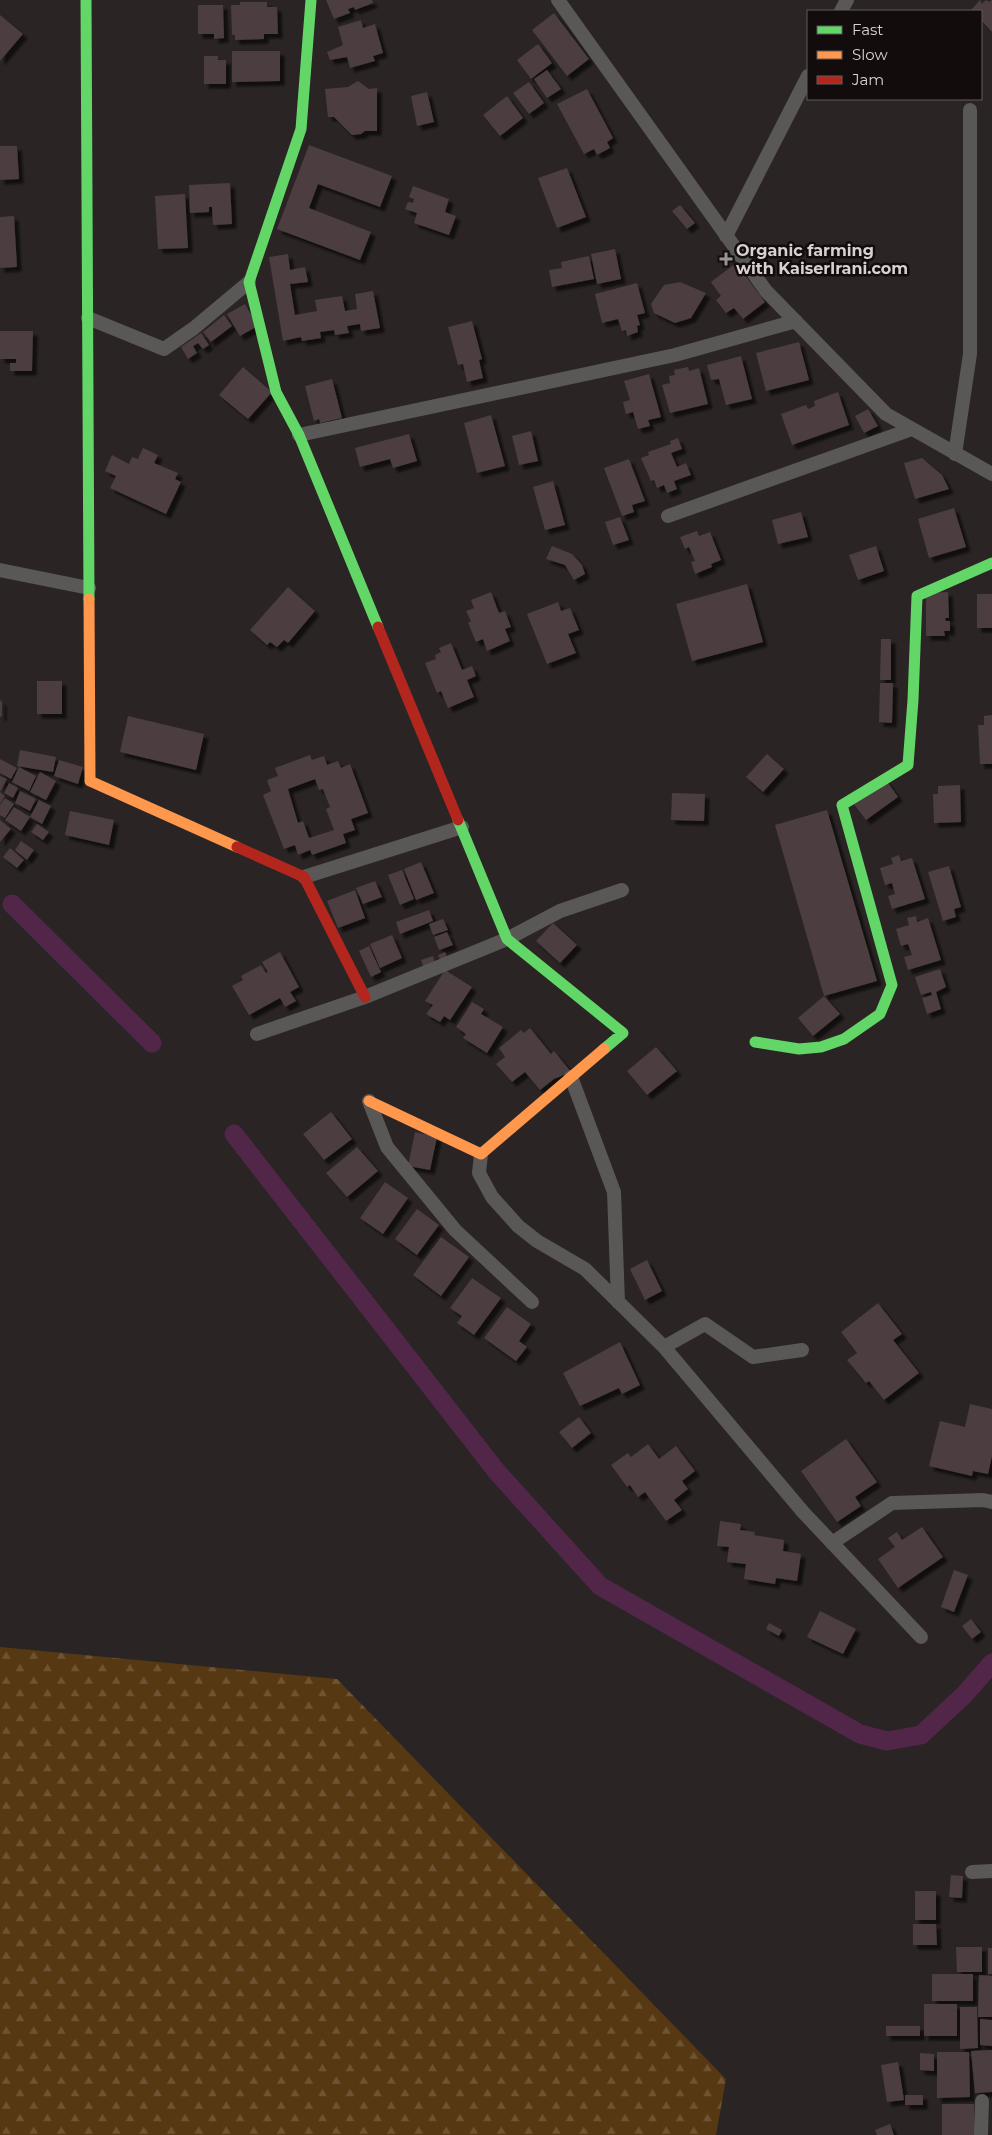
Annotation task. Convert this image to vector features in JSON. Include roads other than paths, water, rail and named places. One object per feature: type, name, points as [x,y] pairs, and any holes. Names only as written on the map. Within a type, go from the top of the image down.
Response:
[{"type":"street","points":[[86,0],[90,781],[304,876],[365,997]]},
{"type":"street","points":[[88,318],[164,349],[194,328],[249,282],[301,129],[311,0]]},
{"type":"street","points":[[558,0],[766,291],[886,414],[992,474]]},
{"type":"street","points":[[726,236],[807,78]]},
{"type":"street","points":[[955,454],[970,354],[970,110]]},
{"type":"street","points":[[249,282],[276,392],[299,435],[507,939],[623,1033],[480,1154],[479,1173],[492,1197],[518,1226],[537,1241],[585,1269],[664,1347],[803,1512],[921,1637]]},
{"type":"street","points":[[299,435],[675,355],[796,322]]},
{"type":"street","points":[[668,516],[912,430]]},
{"type":"street","points":[[755,1042],[799,1049],[821,1047],[844,1039],[880,1014],[892,985],[842,805],[908,765],[913,700],[917,596],[992,563]]},
{"type":"street","points":[[0,570],[89,588]]},
{"type":"street","points":[[304,876],[462,827]]},
{"type":"street","points":[[258,1034],[365,997],[507,939],[560,911],[622,890]]},
{"type":"street","points":[[571,1077],[614,1192],[618,1302]]},
{"type":"street","points":[[369,1100],[480,1154]]},
{"type":"street","points":[[369,1100],[387,1147],[455,1230],[532,1302]]},
{"type":"street","points":[[664,1347],[705,1324],[753,1357],[802,1350]]},
{"type":"street","points":[[832,1543],[892,1503],[983,1500],[992,1502]]},
{"type":"street","points":[[972,1872],[992,1871]]},
{"type":"street","points":[[982,2101],[982,2135]]},
{"type":"waterway","points":[[12,904],[152,1043]]},
{"type":"waterway","points":[[234,1134],[497,1472],[600,1586],[860,1734],[887,1741],[921,1735],[964,1695],[992,1663]]},
{"type":"place","name":"Organic farming with KaiserIrani.com","points":[[726,259]]}]
